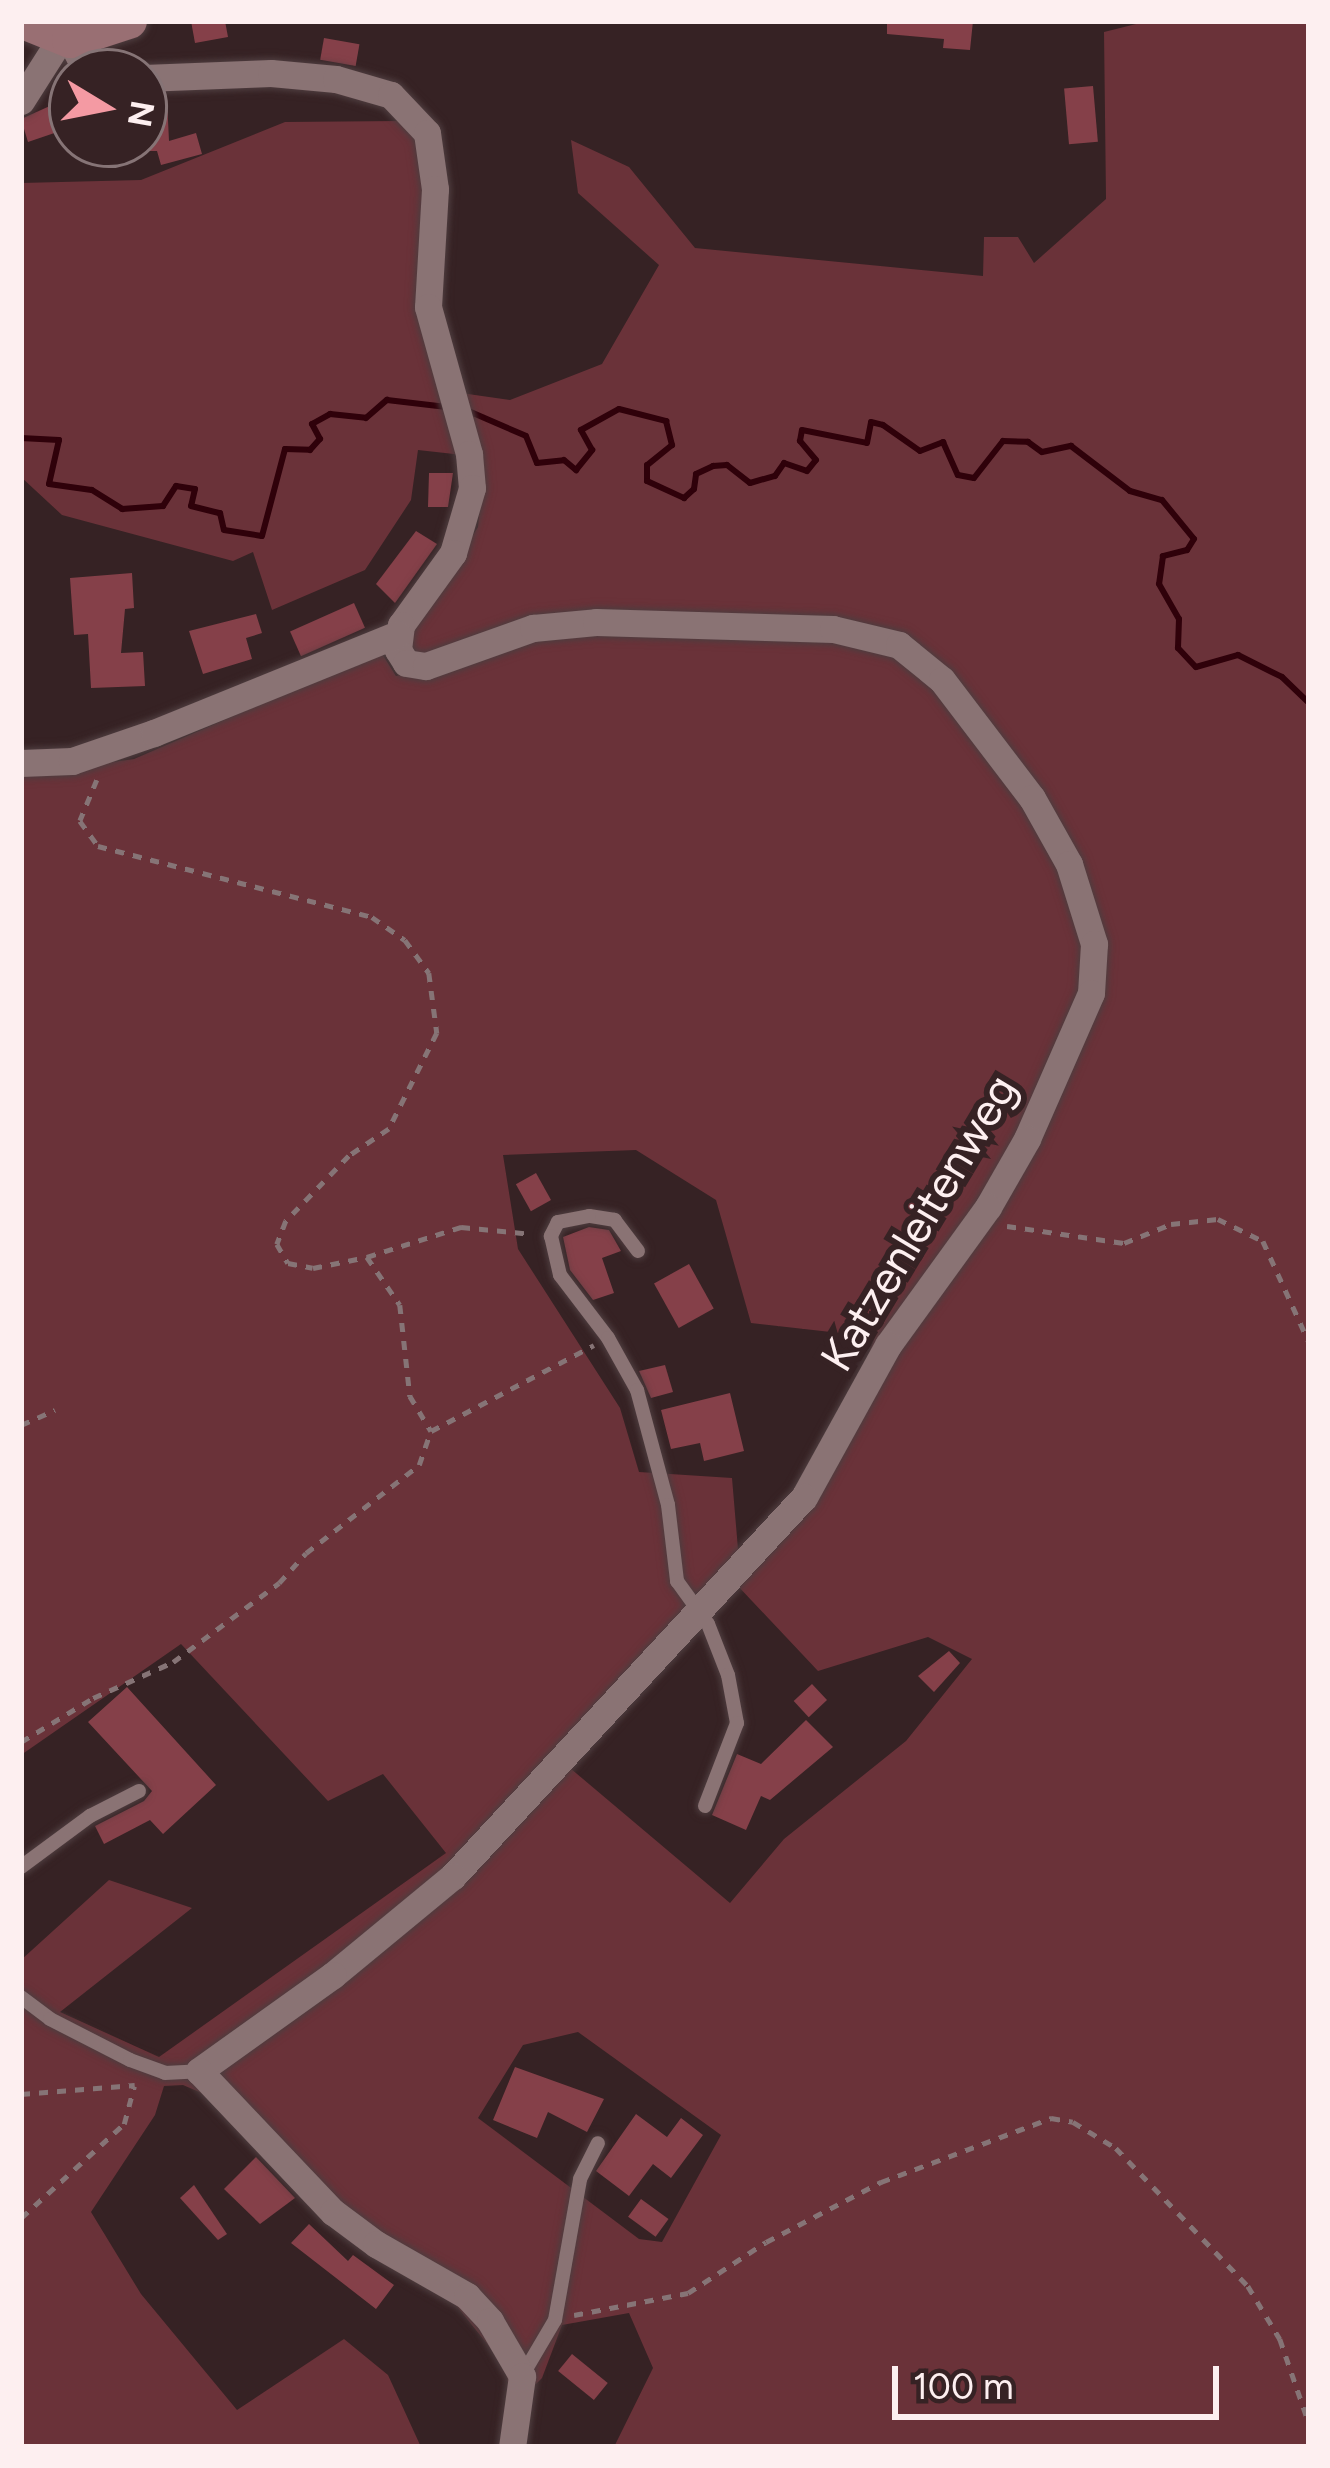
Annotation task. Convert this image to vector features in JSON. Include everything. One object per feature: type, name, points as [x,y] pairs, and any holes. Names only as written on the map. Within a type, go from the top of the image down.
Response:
[{"type":"street","points":[[23,21],[66,39],[73,48]]},
{"type":"street","points":[[21,100],[66,39],[129,21]]},
{"type":"street","points":[[21,764],[72,761],[398,634],[445,569],[468,516],[471,475],[426,290],[434,154],[427,133],[408,107],[366,85],[306,74],[168,77]]},
{"type":"street","name":"Katzenleitenweg","points":[[199,2071],[333,1975],[453,1876],[700,1612],[821,1474],[888,1346],[979,1219],[1027,1139],[1090,993],[1094,944],[1084,903],[1054,833],[927,664],[899,645],[832,629],[596,622],[533,628],[418,667],[401,658],[398,634]]},
{"type":"street","points":[[199,2071],[333,2212],[376,2244],[466,2296],[490,2321],[522,2376],[512,2447]]},
{"type":"lane","points":[[638,1251],[615,1220],[590,1216],[558,1222],[551,1236],[560,1275],[608,1338],[638,1390],[668,1504],[676,1582],[700,1612],[723,1660],[737,1711],[730,1750],[705,1806]]},
{"type":"lane","points":[[21,1867],[90,1816],[139,1791]]},
{"type":"lane","points":[[21,1996],[50,2019],[130,2060],[165,2073],[199,2071]]},
{"type":"lane","points":[[522,2376],[555,2320],[576,2195],[598,2143]]},
{"type":"path","points":[[110,747],[80,821],[98,846],[373,916],[405,940],[429,973],[437,1033],[389,1129],[318,1186],[286,1221],[277,1244],[288,1263],[313,1268],[367,1257],[461,1227],[551,1236]]},
{"type":"path","points":[[979,1219],[1055,1237],[1124,1243],[1171,1224],[1218,1219],[1263,1240],[1309,1342]]},
{"type":"path","points":[[367,1257],[400,1305],[410,1396],[431,1431]]},
{"type":"path","points":[[21,1742],[94,1698],[173,1662],[419,1465],[431,1431],[608,1338]]},
{"type":"path","points":[[21,1425],[56,1410]]},
{"type":"path","points":[[21,2094],[134,2086],[124,2124],[21,2218]]},
{"type":"path","points":[[555,2320],[688,2293],[766,2242],[881,2182],[1051,2118],[1098,2133],[1248,2286],[1280,2339],[1309,2423]]},
{"type":"shaded area","points":[[1148,21],[1309,21],[1309,2447],[614,2447],[653,2368],[629,2313],[562,2325],[542,2378],[512,2408],[505,2366],[451,2299],[204,2094],[183,2085],[164,2086],[155,2115],[91,2212],[141,2294],[237,2410],[344,2339],[388,2375],[421,2447],[21,2447],[21,1960],[109,1880],[192,1908],[60,2012],[159,2057],[446,1853],[383,1774],[328,1801],[181,1644],[21,1755],[21,775],[134,759],[381,652],[396,676],[515,647],[429,659],[415,652],[409,638],[478,527],[483,469],[461,393],[510,400],[602,364],[659,265],[578,193],[571,140],[629,167],[695,248],[983,276],[984,237],[1018,237],[1034,263],[1106,199],[1104,32]],"holes":[[[636,1150],[716,1200],[751,1323],[875,1337],[858,1385],[787,1506],[738,1549],[732,1478],[639,1472],[620,1408],[518,1249],[503,1155]],[[736,1584],[818,1671],[928,1637],[972,1659],[906,1741],[784,1839],[730,1903],[570,1768]],[[578,2032],[721,2135],[662,2242],[639,2239],[478,2118],[523,2045]]]},
{"type":"shaded area","points":[[396,109],[426,158],[422,243],[463,455],[418,450],[411,500],[365,570],[272,610],[253,552],[233,561],[62,515],[21,477],[21,183],[141,180],[285,122],[399,121]]},
{"type":"building","points":[[191,21],[225,21],[228,37],[195,43]]},
{"type":"building","points":[[887,21],[973,21],[970,50],[943,48],[944,39],[887,34]]},
{"type":"building","points":[[324,38],[359,44],[356,66],[320,60]]},
{"type":"building","points":[[1093,86],[1098,142],[1069,144],[1064,89]]},
{"type":"building","points":[[48,107],[48,135],[28,142],[21,119]]},
{"type":"building","points":[[168,120],[169,141],[196,133],[202,154],[168,163]]},
{"type":"building","points":[[429,473],[453,473],[448,507],[428,507]]},
{"type":"building","points":[[416,531],[437,544],[395,603],[376,584]]},
{"type":"building","points":[[132,573],[134,608],[125,609],[121,653],[143,652],[145,686],[91,688],[88,634],[74,635],[70,578]]},
{"type":"building","points":[[354,603],[365,628],[301,656],[290,631]]},
{"type":"building","points":[[256,614],[262,633],[246,638],[252,659],[203,674],[189,631]]},
{"type":"building","points":[[536,1173],[551,1200],[531,1211],[516,1184]]},
{"type":"building","points":[[589,1227],[609,1230],[621,1251],[602,1258],[614,1293],[593,1300],[570,1270],[563,1237]]},
{"type":"building","points":[[689,1264],[714,1309],[679,1328],[654,1283]]},
{"type":"building","points":[[665,1365],[673,1392],[651,1398],[639,1371]]},
{"type":"building","points":[[730,1393],[744,1451],[704,1461],[700,1443],[671,1449],[661,1410]]},
{"type":"building","points":[[949,1651],[960,1663],[934,1692],[918,1676]]},
{"type":"building","points":[[812,1684],[827,1700],[809,1717],[794,1701]]},
{"type":"building","points":[[127,1687],[216,1785],[163,1834],[150,1820],[104,1844],[95,1826],[144,1801],[152,1791],[88,1722]]},
{"type":"building","points":[[806,1720],[833,1747],[770,1800],[761,1796],[746,1830],[712,1815],[737,1754],[761,1764]]},
{"type":"building","points":[[515,2067],[604,2099],[587,2132],[548,2112],[537,2138],[493,2120]]},
{"type":"building","points":[[636,2114],[667,2137],[681,2118],[703,2135],[671,2178],[653,2164],[629,2196],[596,2171]]},
{"type":"building","points":[[256,2157],[295,2198],[260,2224],[224,2189]]},
{"type":"building","points":[[194,2185],[227,2234],[218,2240],[180,2198]]},
{"type":"building","points":[[641,2199],[669,2219],[656,2237],[628,2217]]},
{"type":"building","points":[[309,2224],[348,2261],[353,2255],[394,2285],[376,2309],[291,2243]]},
{"type":"building","points":[[572,2354],[608,2383],[594,2400],[558,2371]]},
{"type":"waterway","points":[[21,438],[59,440],[49,484],[92,490],[122,509],[163,506],[176,486],[195,489],[191,506],[220,513],[224,530],[262,536],[285,449],[310,450],[320,439],[312,424],[330,414],[366,418],[387,400],[447,407]]},
{"type":"waterway","points":[[466,410],[526,436],[537,463],[564,460],[576,470],[592,450],[581,430],[619,409],[666,421],[672,445],[647,465],[647,481],[684,498],[694,489],[696,474],[713,466],[727,465],[750,483],[775,476],[784,463],[807,471],[816,460],[800,441],[802,430],[867,443],[871,422],[883,425],[920,451],[943,442],[958,475],[974,478],[1003,441],[1028,442],[1042,452],[1071,446],[1130,491],[1162,500],[1194,539],[1187,550],[1163,556],[1159,584],[1179,619],[1178,648],[1196,667],[1238,655],[1282,677],[1309,703]]}]
